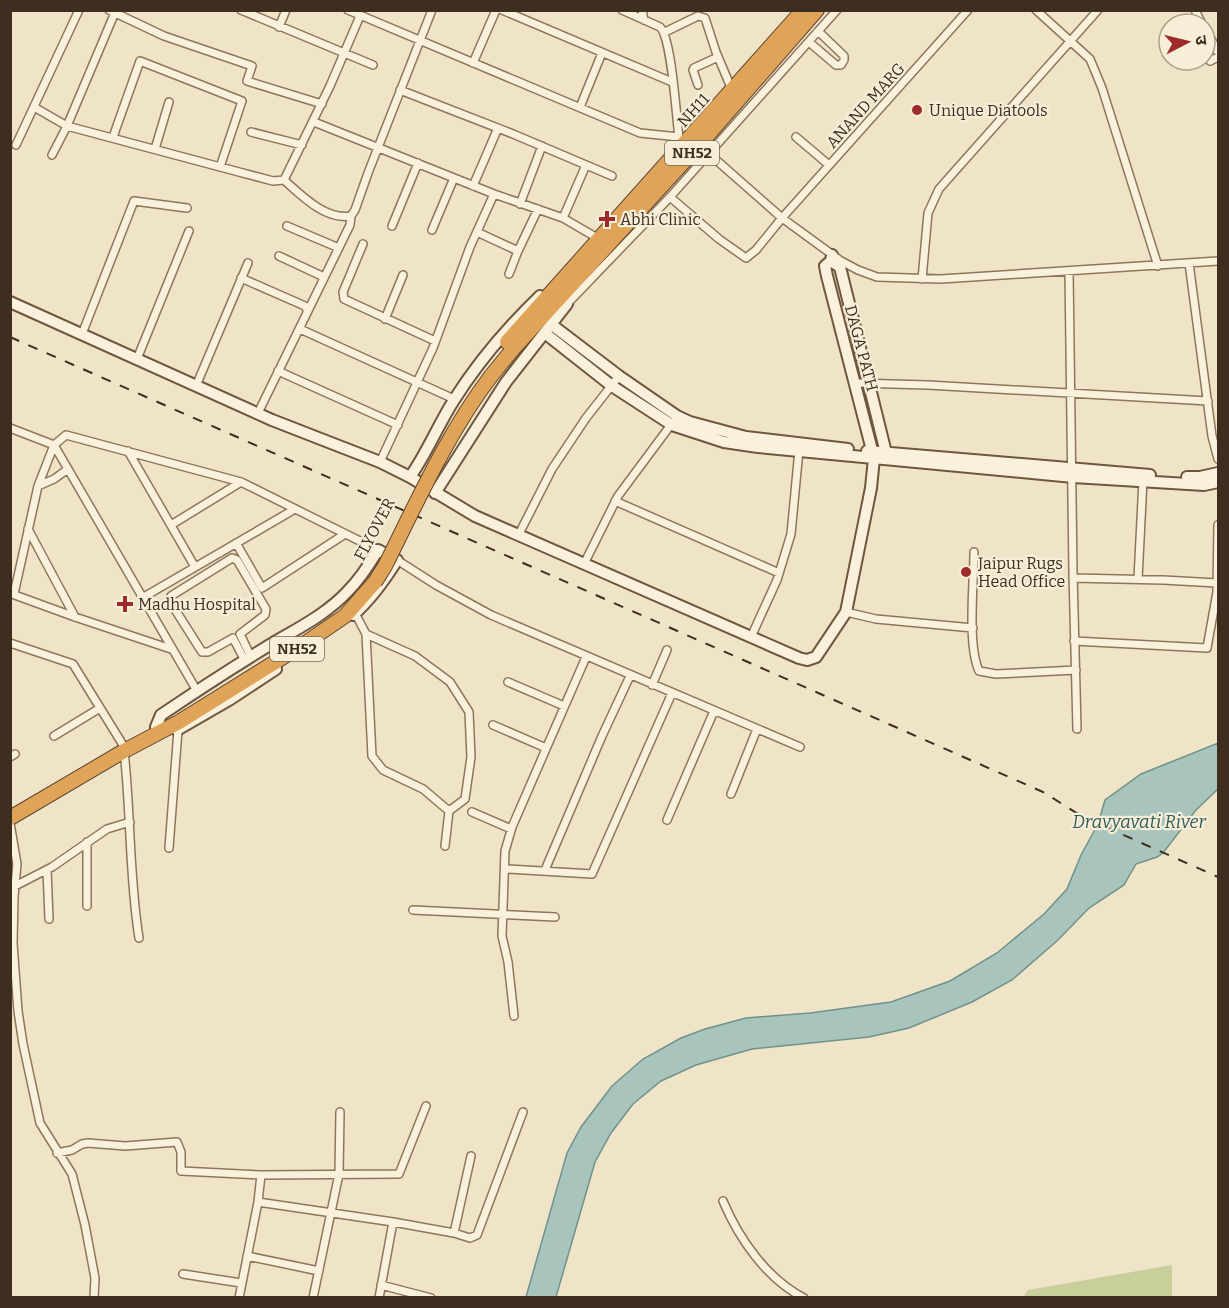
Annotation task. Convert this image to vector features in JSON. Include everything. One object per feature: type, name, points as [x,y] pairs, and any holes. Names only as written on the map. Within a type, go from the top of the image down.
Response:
[{"type":"highway","name":"NH11","points":[[564,295],[599,239],[694,143],[732,90],[803,10]]},
{"type":"highway","name":"NH52","points":[[564,295],[694,143],[817,10]]},
{"type":"highway","name":"FLYOVER","points":[[160,729],[204,697],[304,644],[345,616],[375,582],[385,566],[449,440],[486,374],[564,295]]},
{"type":"highway","name":"NH52","points":[[10,810],[160,729]]},
{"type":"highway","name":"NH52","points":[[10,818],[124,748]]},
{"type":"street","points":[[16,145],[79,10]]},
{"type":"street","points":[[241,10],[373,65]]},
{"type":"street","points":[[279,27],[286,10]]},
{"type":"street","points":[[348,10],[640,132],[694,143],[840,267],[887,455]]},
{"type":"street","points":[[258,414],[350,225],[351,216],[432,10]]},
{"type":"street","points":[[473,63],[496,10]]},
{"type":"street","points":[[502,10],[672,82]]},
{"type":"street","points":[[622,10],[660,27],[665,32],[672,82],[694,143]]},
{"type":"street","points":[[642,10],[644,20]]},
{"type":"street","points":[[435,493],[506,382],[549,330],[564,295],[670,197],[694,143],[809,42],[837,10]]},
{"type":"street","name":"ANAND MARG","points":[[670,197],[719,239],[746,258],[756,250],[968,10]]},
{"type":"street","points":[[1036,10],[1090,59],[1102,88],[1158,266]]},
{"type":"street","points":[[921,279],[927,213],[939,189],[1098,10]]},
{"type":"street","points":[[52,155],[67,126],[113,12],[164,36],[252,66],[247,81],[322,104]]},
{"type":"street","points":[[284,180],[314,122],[360,16]]},
{"type":"street","points":[[665,32],[702,16],[705,18],[732,90]]},
{"type":"street","points":[[809,42],[836,65],[841,65],[844,56],[818,32]]},
{"type":"street","points":[[580,107],[602,53]]},
{"type":"street","points":[[698,85],[694,68],[718,57]]},
{"type":"street","points":[[113,137],[140,61],[242,101],[220,166]]},
{"type":"street","points":[[400,90],[612,176]]},
{"type":"street","points":[[155,149],[170,102]]},
{"type":"street","points":[[34,108],[67,126],[273,181],[284,180],[310,204],[341,217],[351,216]]},
{"type":"street","points":[[314,122],[473,186],[563,218],[599,239]]},
{"type":"street","points":[[473,186],[498,128]]},
{"type":"street","points":[[251,132],[302,145]]},
{"type":"street","points":[[796,137],[829,165]]},
{"type":"street","points":[[520,204],[542,146]]},
{"type":"street","points":[[392,226],[418,164]]},
{"type":"street","points":[[563,218],[586,165]]},
{"type":"street","points":[[432,230],[454,178]]},
{"type":"street","points":[[380,462],[418,381],[494,194]]},
{"type":"street","points":[[82,334],[134,201],[186,208]]},
{"type":"street","points":[[508,274],[538,209]]},
{"type":"street","points":[[287,226],[339,248]]},
{"type":"street","points":[[137,359],[189,231]]},
{"type":"street","points":[[477,232],[518,251]]},
{"type":"street","points":[[363,244],[343,292],[344,299],[435,341]]},
{"type":"street","points":[[279,256],[324,277]]},
{"type":"street","points":[[831,258],[877,277],[921,279],[1218,261]]},
{"type":"street","name":"DAGA PATH","points":[[831,258],[825,266],[874,455]]},
{"type":"street","points":[[196,386],[248,263]]},
{"type":"street","points":[[1189,263],[1212,436],[1218,459]]},
{"type":"street","points":[[1069,271],[1077,729]]},
{"type":"street","points":[[385,319],[403,275]]},
{"type":"street","points":[[241,278],[305,306],[308,310]]},
{"type":"street","points":[[410,477],[454,399],[482,360],[546,290],[564,295]]},
{"type":"street","points":[[10,302],[258,414],[380,462],[475,516],[518,536],[807,660],[816,657],[846,612],[871,488],[874,455]]},
{"type":"street","points":[[300,329],[454,399]]},
{"type":"street","points":[[549,330],[619,376],[674,420]]},
{"type":"street","points":[[549,330],[612,386],[674,420],[735,435],[799,447],[874,455],[1204,485],[1218,482]]},
{"type":"street","points":[[278,370],[398,425]]},
{"type":"street","points":[[518,536],[552,469],[586,418],[619,376]]},
{"type":"street","points":[[855,383],[1071,392],[1208,401]]},
{"type":"street","points":[[584,564],[615,501],[674,420]]},
{"type":"street","points":[[10,428],[54,445],[171,649],[204,697],[248,659],[299,629],[335,603],[365,571],[378,550]]},
{"type":"street","points":[[171,649],[12,594],[38,486],[54,445],[66,435],[241,482],[397,560],[436,585],[491,615],[800,747]]},
{"type":"street","points":[[751,637],[779,573],[790,534],[799,447]]},
{"type":"street","points":[[128,451],[195,567]]},
{"type":"street","points":[[38,486],[68,469]]},
{"type":"street","points":[[1143,478],[1200,477],[1218,473]]},
{"type":"street","points":[[1138,579],[1143,478]]},
{"type":"street","points":[[171,525],[241,482]]},
{"type":"street","points":[[615,501],[779,573]]},
{"type":"street","points":[[142,598],[295,509]]},
{"type":"street","points":[[1074,640],[1207,648],[1212,631],[1217,583],[1218,525]]},
{"type":"street","points":[[28,529],[75,617]]},
{"type":"street","points":[[236,543],[262,588],[345,534]]},
{"type":"street","points":[[974,552],[973,628],[976,664],[979,671],[996,674],[1076,670]]},
{"type":"street","points":[[232,558],[237,560],[266,609],[264,615],[240,634],[248,659],[233,638],[208,652],[202,652],[169,600],[171,596],[232,558]]},
{"type":"street","points":[[160,729],[178,730],[251,686],[355,613],[383,582],[397,560]]},
{"type":"street","points":[[365,571],[383,582]]},
{"type":"street","points":[[1073,578],[1217,583]]},
{"type":"street","points":[[846,612],[876,619],[973,628]]},
{"type":"street","points":[[355,613],[366,634],[372,756],[383,770],[423,789],[449,811]]},
{"type":"street","points":[[366,634],[415,656],[450,682],[469,712],[471,757],[465,799],[449,811],[445,846]]},
{"type":"street","points":[[10,644],[73,664],[124,748],[130,822],[132,898],[139,938]]},
{"type":"street","points":[[652,685],[667,650]]},
{"type":"street","points":[[514,1016],[508,962],[502,936],[505,851],[512,829],[586,657]]},
{"type":"street","points":[[545,870],[630,676]]},
{"type":"street","points":[[508,682],[564,706]]},
{"type":"street","points":[[506,869],[592,874],[672,693]]},
{"type":"street","points":[[54,736],[100,708]]},
{"type":"street","points":[[667,820],[714,711]]},
{"type":"street","points":[[493,725],[546,748]]},
{"type":"street","points":[[731,794],[757,729]]},
{"type":"street","points":[[170,848],[178,730]]},
{"type":"street","points":[[472,812],[512,829]]},
{"type":"street","points":[[15,886],[47,870],[107,829],[130,822]]},
{"type":"street","points":[[10,823],[17,864],[12,928],[13,979],[23,1044],[40,1123],[72,1174],[95,1278],[94,1298]]},
{"type":"street","points":[[87,842],[87,906]]},
{"type":"street","points":[[47,870],[49,919]]},
{"type":"street","points":[[413,910],[555,917]]},
{"type":"street","points":[[57,1153],[88,1143],[125,1146],[177,1142],[181,1152],[181,1171],[261,1174],[399,1174],[426,1106]]},
{"type":"street","points":[[313,1298],[339,1174],[340,1112]]},
{"type":"street","points":[[258,1202],[393,1222],[470,1238],[477,1235],[523,1112]]},
{"type":"street","points":[[454,1233],[471,1156]]},
{"type":"street","points":[[238,1298],[258,1202],[261,1174]]},
{"type":"street","points":[[723,1202],[732,1223],[768,1272],[791,1291],[804,1298]]},
{"type":"street","points":[[379,1298],[393,1222]]},
{"type":"street","points":[[247,1256],[319,1270]]},
{"type":"street","points":[[183,1274],[242,1283]]},
{"type":"street","points":[[381,1286],[431,1298]]},
{"type":"green space","points":[[1172,1265],[1172,1297],[1023,1297],[1028,1290]]},
{"type":"water","name":"Dravyavati River","points":[[1218,743],[1218,789],[1196,810],[1163,853],[1136,864],[1124,885],[1089,908],[1058,940],[1012,980],[972,1002],[909,1028],[869,1037],[752,1049],[696,1065],[661,1081],[633,1104],[611,1133],[595,1162],[556,1297],[526,1297],[567,1153],[581,1127],[612,1086],[643,1059],[681,1038],[746,1018],[810,1013],[891,1002],[950,981],[997,953],[1044,914],[1067,889],[1081,855],[1098,824],[1105,800],[1141,774]]},
{"type":"railway","points":[[10,337],[1043,792],[1083,817],[1218,877]]},
{"type":"place","name":"Unique Diatools","points":[[917,110]]},
{"type":"place","name":"Abhi Clinic","points":[[607,219]]},
{"type":"place","name":"Jaipur Rugs Head Office","points":[[966,572]]},
{"type":"place","name":"Madhu Hospital","points":[[125,604]]}]
